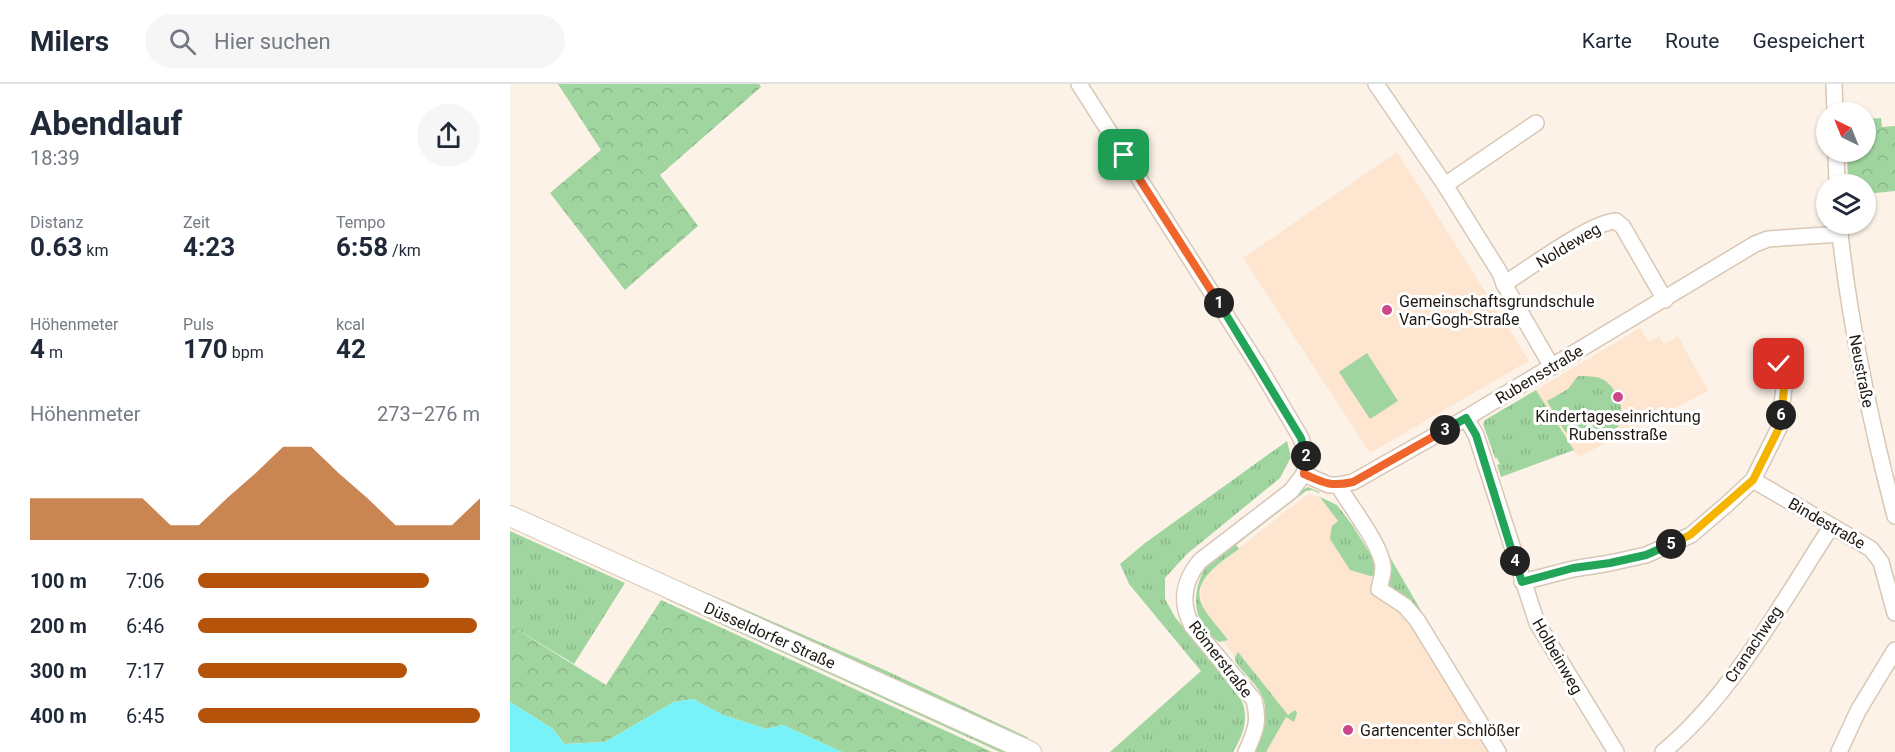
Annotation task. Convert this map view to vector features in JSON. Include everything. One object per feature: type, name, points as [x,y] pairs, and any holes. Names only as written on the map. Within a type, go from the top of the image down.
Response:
[{"type":"main road","name":"Düsseldorfer Straße","points":[[510,516],[1031,752]]},
{"type":"street","points":[[1079,84],[1259,367],[1301,438],[1306,457],[1304,474],[1329,485],[1338,485],[1382,561],[1383,572],[1379,589],[1405,606],[1417,620],[1498,752]]},
{"type":"street","points":[[1376,84],[1445,185],[1500,273],[1503,284],[1552,367]]},
{"type":"street","points":[[1834,84],[1834,102]]},
{"type":"street","points":[[1445,185],[1536,123]]},
{"type":"street","name":"Noldeweg","points":[[1503,284],[1588,230],[1607,221],[1616,221],[1623,227],[1665,300]]},
{"type":"street","name":"Rubensstraße","points":[[1338,485],[1353,482],[1466,418],[1755,244],[1768,239],[1816,232]]},
{"type":"street","name":"Neustraße","points":[[1841,234],[1855,336],[1872,424],[1895,516]]},
{"type":"street","points":[[1522,582],[1573,568],[1646,555],[1690,535],[1753,480],[1779,428],[1785,380],[1779,364]]},
{"type":"street","name":"Holbeinweg","points":[[1466,418],[1478,441],[1537,623],[1616,752]]},
{"type":"street","name":"Römerstraße","points":[[1246,752],[1255,732],[1258,714],[1254,700],[1192,626],[1186,614],[1185,592],[1192,571],[1200,561],[1291,491],[1304,474]]},
{"type":"street","name":"Bindestraße","points":[[1753,480],[1871,549],[1881,562],[1895,613]]},
{"type":"street","name":"Cranachweg","points":[[1663,752],[1711,704],[1737,671],[1831,527]]},
{"type":"street","points":[[1839,752],[1858,711],[1895,650]]},
{"type":"shaded area","name":"Gemeinschaftsgrundschule Van-Gogh-Straße","points":[[1397,152],[1529,361],[1370,453],[1243,258]]},
{"type":"shaded area","name":"Kindertageseinrichtung Rubensstraße","points":[[1640,328],[1649,342],[1659,336],[1664,344],[1678,336],[1708,391],[1578,457],[1536,390]]},
{"type":"shaded area","points":[[1308,494],[1320,497],[1331,505],[1372,578],[1373,593],[1401,611],[1490,752],[1260,752],[1276,711],[1206,619],[1200,594],[1202,582],[1210,571]]},
{"type":"green space","points":[[558,84],[759,84],[761,87],[660,175],[698,226],[625,290],[550,193],[601,150]]},
{"type":"green space","points":[[1876,118],[1881,118],[1882,127],[1895,126],[1895,191],[1876,193],[1876,174],[1848,174],[1847,162],[1876,162]]},
{"type":"green space","points":[[1367,353],[1398,401],[1370,419],[1339,372]]},
{"type":"green space","points":[[1578,376],[1597,377],[1607,382],[1615,392],[1622,412],[1617,428],[1594,436],[1587,443],[1575,442],[1564,430],[1547,401],[1568,389]]},
{"type":"green space","points":[[1536,390],[1574,450],[1501,477],[1497,465],[1500,464],[1495,458],[1483,424],[1485,420]]},
{"type":"green space","points":[[1287,441],[1291,457],[1280,478],[1187,554],[1165,578],[1165,599],[1175,617],[1242,701],[1245,721],[1240,740],[1233,752],[1110,752],[1201,671],[1129,584],[1120,564],[1145,543]]},
{"type":"green space","points":[[1308,487],[1320,492],[1306,491],[1236,545],[1239,549],[1217,565],[1204,579],[1199,596],[1202,605],[1228,640],[1219,642],[1203,626],[1196,607],[1198,586],[1206,566],[1295,493]]},
{"type":"green space","points":[[1320,497],[1337,505],[1353,526],[1377,565],[1374,577],[1350,570],[1330,539],[1332,526],[1338,521]]},
{"type":"green space","points":[[510,531],[625,583],[574,664],[510,625]]},
{"type":"green space","points":[[1387,557],[1391,559],[1430,626],[1414,608],[1388,586]]},
{"type":"green space","points":[[672,578],[887,671],[1029,738],[1023,739]]},
{"type":"green space","points":[[665,597],[1011,752],[1000,752],[668,600]]},
{"type":"green space","points":[[661,600],[992,752],[842,752],[783,725],[766,729],[723,715],[693,699],[674,702],[605,742],[564,744],[553,729],[510,702],[510,625],[606,685]]},
{"type":"green space","points":[[1238,652],[1288,715],[1295,710],[1297,713],[1294,722],[1286,717],[1266,752],[1255,752],[1264,724],[1264,703],[1256,687],[1235,661]]},
{"type":"water","points":[[693,699],[723,715],[766,729],[783,725],[842,752],[510,752],[510,702],[553,729],[564,744],[605,742],[674,702]]},
{"type":"place","name":"Gemeinschaftsgrundschule Van-Gogh-Straße","points":[[1387,310]]},
{"type":"place","name":"Kindertageseinrichtung Rubensstraße","points":[[1618,397]]},
{"type":"place","name":"Gartencenter Schlößer","points":[[1348,730]]},
{"type":"route","points":[[1124,155],[1259,367],[1301,438],[1306,457],[1304,474],[1329,485],[1353,482],[1466,418],[1476,435],[1522,582],[1573,568],[1646,555],[1690,535],[1726,505],[1753,480],[1779,428],[1785,380],[1779,364]]}]
